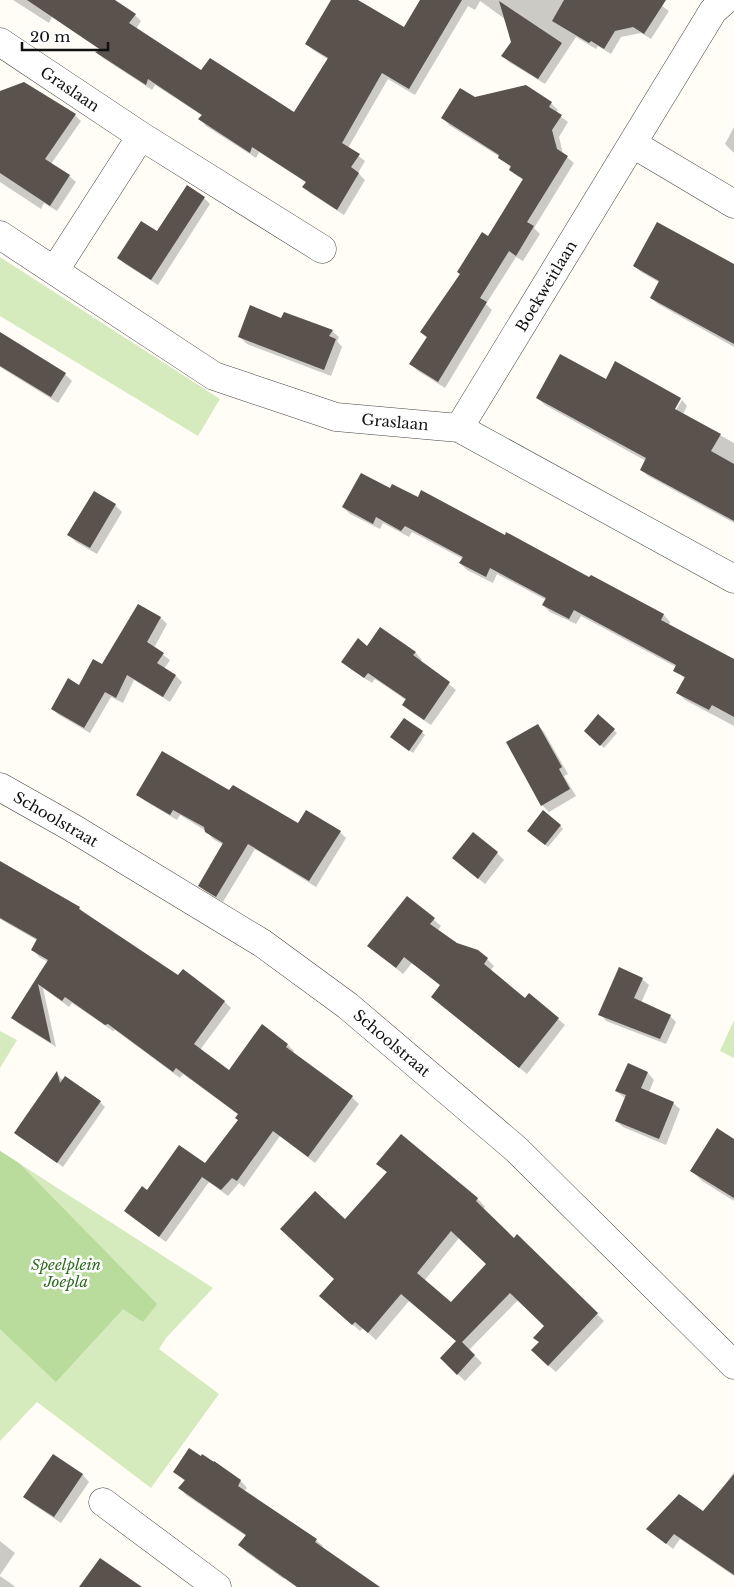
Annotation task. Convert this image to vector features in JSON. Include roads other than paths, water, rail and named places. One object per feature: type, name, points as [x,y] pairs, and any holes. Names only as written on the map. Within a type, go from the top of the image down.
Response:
[{"type":"street","name":"Boekweitlaan","points":[[459,428],[713,11],[724,0]]},
{"type":"street","name":"Graslaan","points":[[0,42],[141,136],[322,249]]},
{"type":"street","points":[[55,270],[141,136]]},
{"type":"street","points":[[633,144],[734,204]]},
{"type":"street","name":"Graslaan","points":[[0,235],[214,376],[336,417],[459,428],[734,579]]},
{"type":"street","name":"Schoolstraat","points":[[0,787],[87,836],[262,943],[348,1006],[516,1149],[734,1364]]},
{"type":"street","points":[[103,1502],[189,1579],[217,1587]]},
{"type":"park label","name":"Speelplein Joepla","points":[[66,1272]]}]
